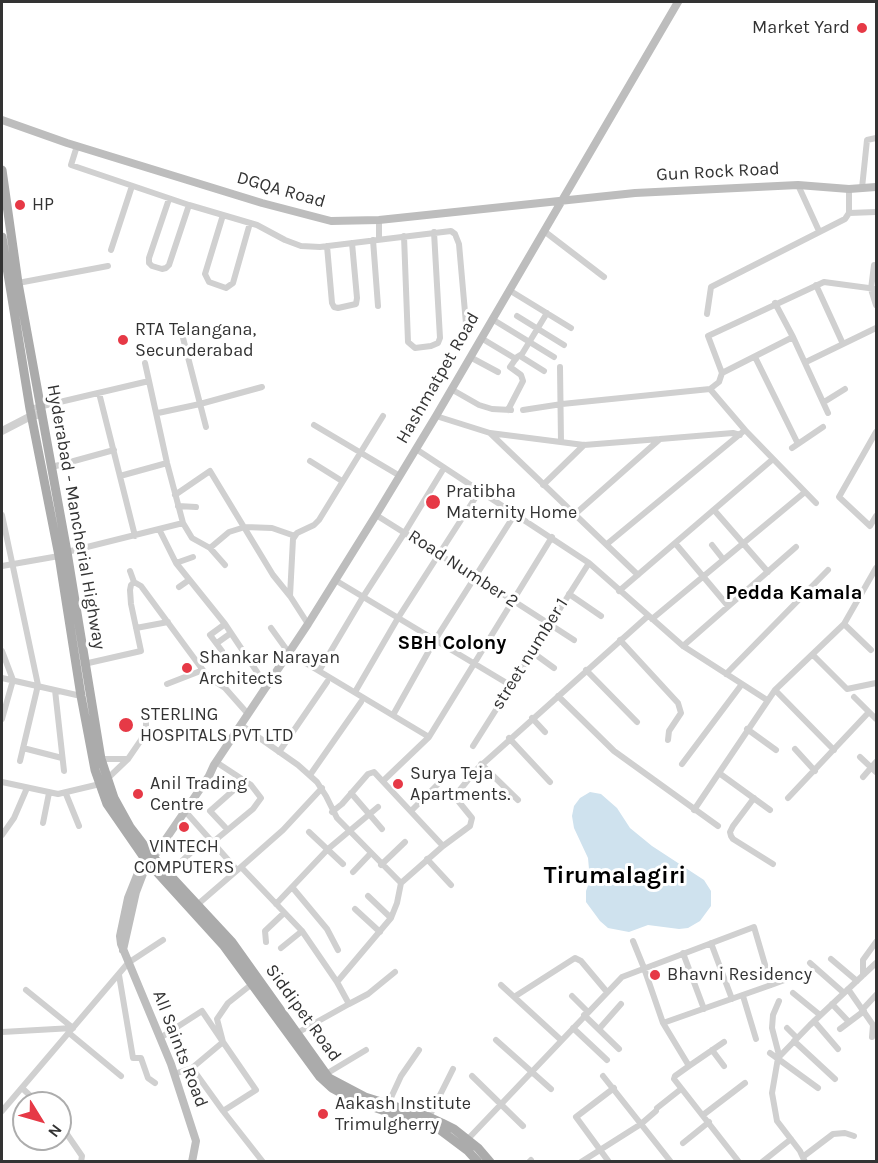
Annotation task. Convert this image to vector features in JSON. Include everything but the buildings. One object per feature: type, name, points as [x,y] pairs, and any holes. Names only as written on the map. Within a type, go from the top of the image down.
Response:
[{"type":"main road","name":"Hashmatpet Road","points":[[149,858],[267,687],[376,515],[678,2]]},
{"type":"main road","name":"DGQA Road","points":[[2,120],[77,146],[331,221],[378,220],[562,200]]},
{"type":"main road","name":"Hyderabad - Mancherial Highway","points":[[2,170],[18,283],[52,467],[81,696],[95,770],[149,858]]},
{"type":"main road","name":"Gun Rock Road","points":[[562,200],[635,193],[798,185],[849,189],[876,187]]},
{"type":"main road","name":"Hyderabad - Mancherial Highway","points":[[2,237],[31,413],[63,554],[101,759],[103,781]]},
{"type":"main road","name":"Hashmatpet Road","points":[[149,858],[185,811],[209,776],[215,763]]},
{"type":"main road","name":"Siddipet Road","points":[[149,858],[169,873],[232,942],[326,1074],[353,1092],[429,1117],[454,1129],[490,1161]]},
{"type":"main road","name":"Siddipet Road","points":[[149,858],[224,946],[318,1075],[332,1088],[356,1101],[440,1130],[461,1145],[477,1161]]},
{"type":"main road","name":"All Saints Road","points":[[149,858],[136,892],[123,950],[174,1074],[196,1141],[192,1161]]},
{"type":"street","points":[[861,188],[867,140],[876,138]]},
{"type":"street","points":[[77,146],[72,165],[170,199],[250,223],[292,243],[305,246],[327,246],[451,231],[458,238],[467,335]]},
{"type":"street","points":[[798,185],[819,231]]},
{"type":"street","points":[[111,250],[132,186]]},
{"type":"street","points":[[707,314],[711,287],[844,219],[849,213],[849,189]]},
{"type":"street","points":[[170,199],[149,258],[152,266],[162,269],[169,264],[189,205]]},
{"type":"street","points":[[849,213],[876,212]]},
{"type":"street","points":[[223,215],[205,274],[209,282],[226,288],[233,283],[250,223]]},
{"type":"street","points":[[378,220],[376,239],[378,306]]},
{"type":"street","points":[[544,231],[604,277]]},
{"type":"street","points":[[404,236],[408,342],[415,348],[438,343],[440,338],[434,232]]},
{"type":"street","points":[[327,246],[332,303],[338,308],[356,304],[352,243]]},
{"type":"street","points":[[876,263],[874,289],[876,304]]},
{"type":"street","points":[[18,283],[108,266]]},
{"type":"street","points":[[523,410],[710,389],[720,382],[722,373],[708,336],[824,282],[874,289]]},
{"type":"street","points":[[816,285],[843,344]]},
{"type":"street","points":[[509,290],[571,328]]},
{"type":"street","points":[[775,303],[806,362],[828,413]]},
{"type":"street","points":[[451,389],[479,405],[492,409],[510,410],[523,381],[521,375],[511,368],[547,313]]},
{"type":"street","points":[[517,316],[564,345]]},
{"type":"street","points":[[492,319],[554,357]]},
{"type":"street","points":[[806,362],[876,328]]},
{"type":"street","points":[[183,334],[206,427]]},
{"type":"street","points":[[722,373],[793,337]]},
{"type":"street","points":[[481,338],[544,370]]},
{"type":"street","points":[[470,357],[498,372]]},
{"type":"street","points":[[755,357],[798,444]]},
{"type":"street","points":[[144,363],[183,523],[192,538],[210,548],[225,565]]},
{"type":"street","points":[[560,367],[561,442]]},
{"type":"street","points":[[2,430],[31,413],[149,381]]},
{"type":"street","points":[[158,413],[262,387]]},
{"type":"street","points":[[710,389],[742,432],[773,459],[816,503]]},
{"type":"street","points":[[824,402],[845,389]]},
{"type":"street","points":[[99,393],[135,536]]},
{"type":"street","points":[[290,596],[292,543],[295,536],[319,520],[383,416]]},
{"type":"street","points":[[436,416],[489,433],[584,445],[742,432]]},
{"type":"street","points":[[314,425],[400,476]]},
{"type":"street","points":[[792,448],[823,427]]},
{"type":"street","points":[[607,544],[742,432]]},
{"type":"street","points":[[876,432],[839,497],[870,526],[876,516]]},
{"type":"street","points":[[489,433],[638,575]]},
{"type":"street","points":[[574,515],[660,439]]},
{"type":"street","points":[[543,485],[584,445]]},
{"type":"street","points":[[416,449],[589,563],[683,646],[767,700]]},
{"type":"street","points":[[52,467],[114,450]]},
{"type":"street","points":[[619,591],[773,459]]},
{"type":"street","points":[[310,461],[342,481]]},
{"type":"street","points":[[120,476],[167,463]]},
{"type":"street","points":[[319,671],[444,468]]},
{"type":"street","points":[[175,495],[210,471],[273,574],[308,624]]},
{"type":"street","points":[[355,692],[398,618],[479,492]]},
{"type":"street","points":[[337,982],[391,918],[398,903],[401,883],[443,846],[467,830],[472,818],[457,796],[482,764],[620,640],[704,576],[805,492]]},
{"type":"street","points":[[178,506],[196,507]]},
{"type":"street","points":[[714,510],[768,572]]},
{"type":"street","points":[[393,715],[435,640],[515,514]]},
{"type":"street","points":[[2,515],[38,685],[20,761]]},
{"type":"street","name":"Road Number 2","points":[[376,515],[476,576],[574,640]]},
{"type":"street","points":[[2,566],[63,554],[183,523]]},
{"type":"street","points":[[210,548],[229,532],[245,527],[272,528],[295,536]]},
{"type":"street","points":[[159,530],[176,563],[225,624],[267,687]]},
{"type":"street","points":[[383,781],[429,736],[552,537]]},
{"type":"street","points":[[675,543],[728,606]]},
{"type":"street","points":[[712,545],[723,559]]},
{"type":"street","points":[[683,646],[796,547]]},
{"type":"street","points":[[176,563],[193,557]]},
{"type":"street","name":"street number 1","points":[[473,746],[589,563]]},
{"type":"street","points":[[694,810],[775,690],[844,624],[876,568]]},
{"type":"street","points":[[726,674],[828,570]]},
{"type":"street","points":[[130,571],[135,582],[141,586],[211,680],[225,688],[248,714]]},
{"type":"street","points":[[179,587],[189,580]]},
{"type":"street","points":[[335,580],[510,685]]},
{"type":"street","points":[[84,664],[141,651],[130,590],[131,585],[135,582]]},
{"type":"street","points":[[568,594],[601,616]]},
{"type":"street","points":[[136,628],[168,622]]},
{"type":"street","points":[[222,651],[210,635],[225,624]]},
{"type":"street","points":[[844,624],[871,650]]},
{"type":"street","points":[[271,628],[289,653],[429,736]]},
{"type":"street","points":[[217,643],[231,633]]},
{"type":"street","points":[[620,640],[678,703],[681,713],[669,731],[668,740]]},
{"type":"street","points":[[2,651],[13,680],[2,719]]},
{"type":"street","points":[[532,652],[554,668]]},
{"type":"street","points":[[813,656],[847,689],[876,683]]},
{"type":"street","points":[[167,684],[203,670]]},
{"type":"street","points":[[586,670],[638,722]]},
{"type":"street","points":[[2,678],[81,696]]},
{"type":"street","points":[[279,752],[327,682]]},
{"type":"street","points":[[682,764],[742,684]]},
{"type":"street","points":[[55,690],[64,771]]},
{"type":"street","points":[[775,690],[834,750]]},
{"type":"street","points":[[558,696],[614,751],[717,826]]},
{"type":"street","points":[[854,697],[876,719]]},
{"type":"street","points":[[310,775],[361,702]]},
{"type":"street","points":[[788,798],[869,712]]},
{"type":"street","points":[[2,782],[49,793],[66,794],[103,781],[128,759],[144,735],[146,716]]},
{"type":"street","points":[[532,718],[545,732]]},
{"type":"street","points":[[241,725],[310,775],[322,788],[332,812],[370,854],[401,883]]},
{"type":"street","points":[[747,729],[776,750]]},
{"type":"street","points":[[509,738],[550,783]]},
{"type":"street","points":[[23,748],[62,758]]},
{"type":"street","points":[[795,749],[814,771]]},
{"type":"street","points":[[860,758],[875,768],[863,777]]},
{"type":"street","points":[[101,759],[128,759]]},
{"type":"street","points":[[213,842],[260,802],[260,794],[215,763]]},
{"type":"street","points":[[482,764],[518,800]]},
{"type":"street","points":[[332,812],[372,772],[443,846]]},
{"type":"street","points":[[719,773],[770,810]]},
{"type":"street","points":[[225,827],[210,811],[244,781]]},
{"type":"street","points":[[411,811],[439,783]]},
{"type":"street","points":[[2,835],[14,818],[27,788]]},
{"type":"street","points":[[197,905],[283,830],[322,788]]},
{"type":"street","points":[[43,823],[49,793]]},
{"type":"street","points":[[351,793],[382,829]]},
{"type":"street","points":[[66,794],[79,826]]},
{"type":"street","points":[[754,798],[733,826],[731,836],[773,864]]},
{"type":"street","points":[[276,904],[328,849],[378,807]]},
{"type":"street","points":[[185,811],[302,931],[337,982],[349,1004]]},
{"type":"street","points":[[309,832],[342,864]]},
{"type":"street","points":[[381,865],[405,842]]},
{"type":"street","points":[[169,873],[198,846]]},
{"type":"street","points":[[353,872],[370,854]]},
{"type":"street","points":[[427,859],[451,885]]},
{"type":"street","points":[[292,888],[327,929],[338,950]]},
{"type":"street","points":[[368,896],[391,918]]},
{"type":"street","points":[[355,909],[380,932]]},
{"type":"street","points":[[266,942],[265,931],[284,913]]},
{"type":"street","points":[[467,1140],[621,977],[753,927],[771,985]]},
{"type":"street","points":[[280,948],[302,931]]},
{"type":"street","points":[[2,1111],[129,963],[163,940]]},
{"type":"street","points":[[633,941],[663,1023],[689,1066]]},
{"type":"street","points":[[863,975],[863,960],[876,942]]},
{"type":"street","points":[[711,943],[732,999]]},
{"type":"street","points":[[683,953],[704,1009]]},
{"type":"street","points":[[514,997],[575,958],[581,961],[607,992]]},
{"type":"street","points":[[831,959],[857,981]]},
{"type":"street","points":[[810,963],[846,991],[863,1011],[873,1025],[872,1037]]},
{"type":"street","points":[[778,1057],[863,975],[876,966]]},
{"type":"street","points":[[297,1033],[368,994],[395,972]]},
{"type":"street","points":[[119,975],[133,1058],[141,1058],[148,1078],[155,1083]]},
{"type":"street","points":[[663,1023],[790,978]]},
{"type":"street","points":[[223,1042],[217,1019],[228,1003],[252,984]]},
{"type":"street","points":[[501,985],[561,1040]]},
{"type":"street","points":[[26,990],[121,1076]]},
{"type":"street","points":[[793,993],[820,1015]]},
{"type":"street","points":[[840,1029],[863,1011],[876,995]]},
{"type":"street","points":[[573,996],[599,1029],[619,1049]]},
{"type":"street","points":[[743,996],[756,1039]]},
{"type":"street","points":[[779,1001],[773,1015],[772,1028],[778,1057],[772,1093],[777,1121],[804,1159],[826,1137],[845,1133],[854,1136]]},
{"type":"street","points":[[599,1029],[621,1004]]},
{"type":"street","points":[[832,1004],[849,1022]]},
{"type":"street","points":[[160,1038],[202,1011],[256,1090],[223,1111]]},
{"type":"street","points":[[814,1021],[838,1049]]},
{"type":"street","points":[[573,1028],[606,1060]]},
{"type":"street","points":[[787,1028],[835,1079]]},
{"type":"street","points":[[2,1032],[71,1030]]},
{"type":"street","points":[[496,1040],[551,1089]]},
{"type":"street","points":[[174,1074],[192,1068],[223,1042]]},
{"type":"street","points":[[724,1042],[675,1076],[674,1079],[739,1161]]},
{"type":"street","points":[[326,1074],[366,1050]]},
{"type":"street","points":[[388,1104],[401,1076],[418,1050]]},
{"type":"street","points":[[712,1050],[724,1066]]},
{"type":"street","points":[[770,1053],[818,1088]]},
{"type":"street","points":[[192,1068],[263,1161]]},
{"type":"street","points":[[429,1117],[453,1069]]},
{"type":"street","points":[[603,1076],[671,1161]]},
{"type":"street","points":[[472,1077],[523,1126]]},
{"type":"street","points":[[703,1115],[745,1083]]},
{"type":"street","points":[[21,1088],[24,1091]]},
{"type":"street","points":[[609,1161],[576,1117],[614,1088]]},
{"type":"street","points":[[582,1161],[641,1124],[681,1089]]},
{"type":"street","points":[[683,1143],[709,1122]]},
{"type":"street","points":[[762,1161],[791,1138]]},
{"type":"street","points":[[72,1141],[82,1156],[81,1161]]},
{"type":"water","points":[[590,792],[601,794],[617,808],[630,828],[652,846],[704,880],[711,891],[711,906],[700,921],[688,928],[648,925],[629,932],[608,928],[600,921],[586,902],[586,891],[590,880],[588,858],[574,828],[572,816],[574,806],[580,798]]},
{"type":"place","name":"Market Yard","points":[[862,28]]},
{"type":"place","name":"HP","points":[[20,205]]},
{"type":"place","name":"RTA Telangana, Secunderabad","points":[[123,340]]},
{"type":"place","name":"Pratibha Maternity Home","points":[[433,502]]},
{"type":"place","name":"Shankar Narayan Architects","points":[[187,668]]},
{"type":"place","name":"STERLING HOSPITALS PVT LTD","points":[[126,725]]},
{"type":"place","name":"Surya Teja Apartments.","points":[[398,784]]},
{"type":"place","name":"Anil Trading Centre","points":[[138,794]]},
{"type":"place","name":"VINTECH COMPUTERS","points":[[184,827]]},
{"type":"place","name":"Bhavni Residency","points":[[655,975]]},
{"type":"place","name":"Aakash Institute Trimulgherry","points":[[323,1114]]},
{"type":"district","name":"Pedda Kamala","points":[[794,593]]},
{"type":"district","name":"SBH Colony","points":[[452,643]]},
{"type":"district","name":"Tirumalagiri","points":[[615,876]]}]
